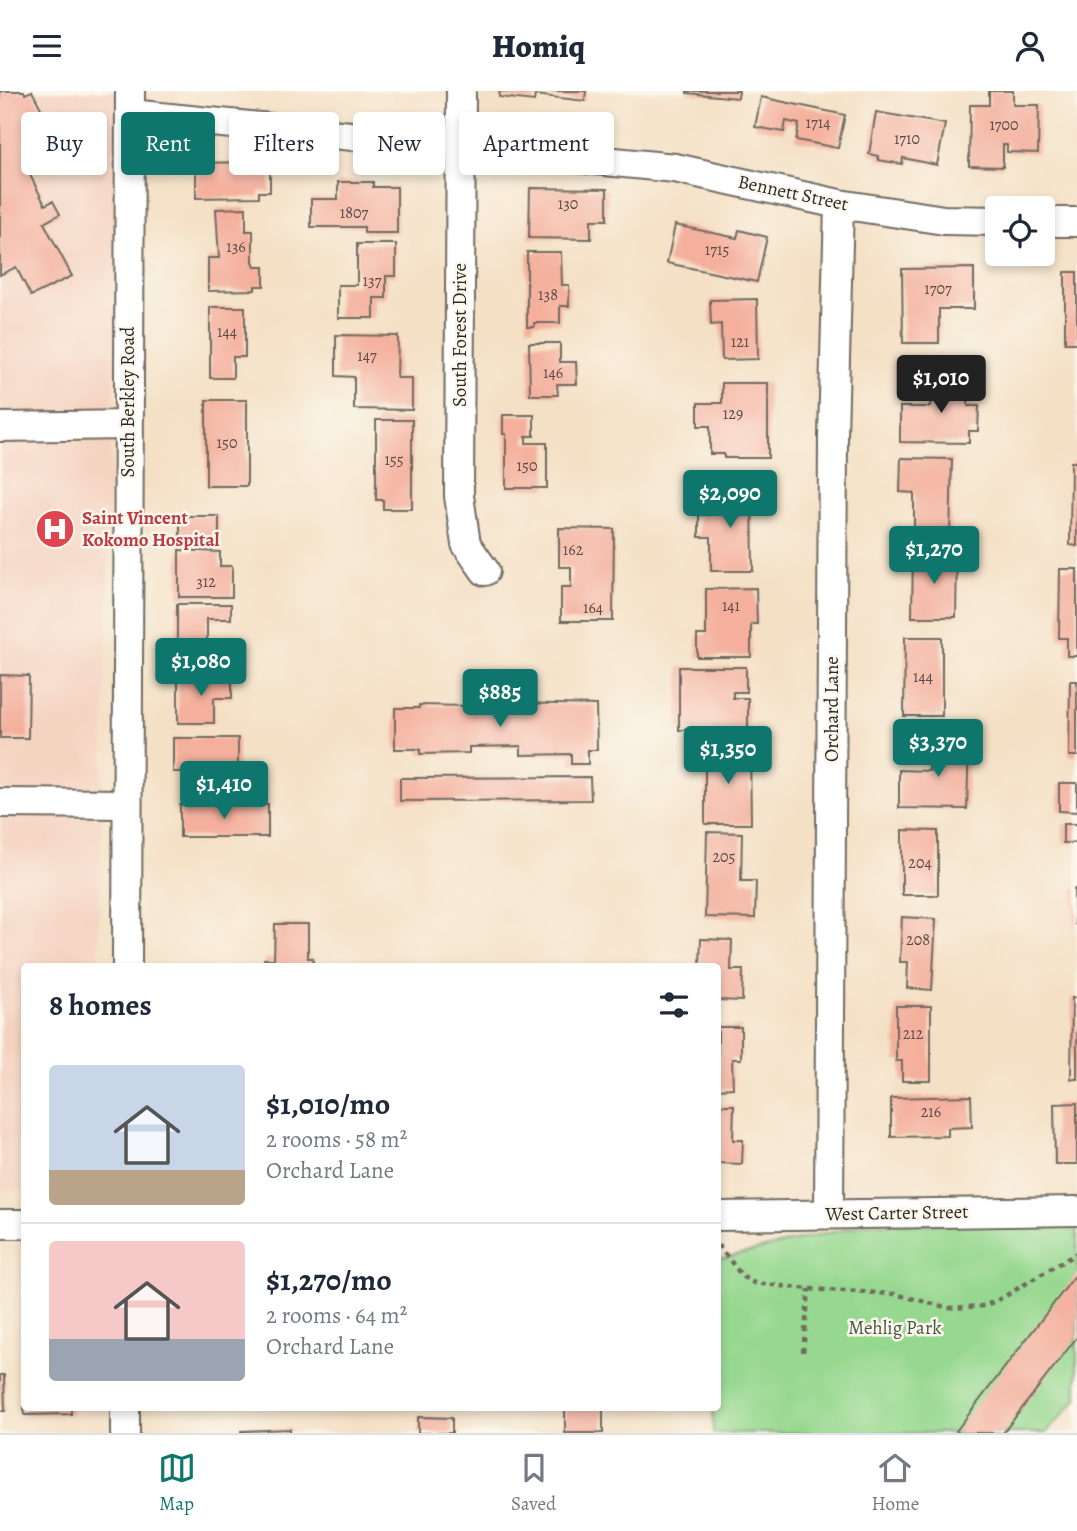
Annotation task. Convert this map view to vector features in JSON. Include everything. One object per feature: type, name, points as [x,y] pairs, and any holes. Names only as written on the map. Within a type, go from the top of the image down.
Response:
[{"type":"street","name":"South Forest Drive","points":[[461,91],[461,112]]},
{"type":"street","name":"Bennett Street","points":[[130,102],[459,146]]},
{"type":"street","name":"South Berkley Road","points":[[127,963],[130,102]]},
{"type":"street","name":"Bennett Street","points":[[614,162],[675,168],[839,204],[944,220],[985,221]]},
{"type":"street","name":"South Forest Drive","points":[[461,175],[459,496],[466,544],[485,571]]},
{"type":"street","name":"Orchard Lane","points":[[829,1214],[833,436],[839,204]]},
{"type":"street","points":[[1055,222],[1077,222]]},
{"type":"street","points":[[0,427],[128,425]]},
{"type":"street","points":[[0,803],[127,804]]},
{"type":"street","name":"West Carter Street","points":[[721,1216],[1077,1211]]},
{"type":"street","points":[[0,1224],[21,1224]]},
{"type":"street","points":[[125,1411],[125,1433]]},
{"type":"path","points":[[721,1249],[743,1277],[754,1283],[895,1294],[949,1308],[984,1306],[1077,1253]]},
{"type":"path","points":[[803,1352],[809,1289]]},
{"type":"shaded area","name":"Saint Vincent Kokomo Hospital","points":[[0,91],[121,91],[98,963],[21,963],[21,1190],[0,1190]]},
{"type":"green space","name":"Mehlig Park","points":[[1077,1223],[1077,1399],[1046,1433],[713,1433],[713,1411],[721,1411],[721,1258],[867,1224]]},
{"type":"building","points":[[0,91],[24,91],[25,94],[32,91],[43,112],[21,112],[21,175],[30,175],[45,205],[53,201],[60,214],[44,223],[72,276],[31,296],[16,267],[0,275]]},
{"type":"building","points":[[500,91],[586,91],[585,101],[535,95],[534,101],[499,97]]},
{"type":"building","points":[[687,91],[739,91],[738,98]]},
{"type":"building","points":[[989,91],[1013,91],[1013,105],[1039,105],[1038,153],[1007,152],[1007,145],[1003,145],[1003,167],[969,166],[970,105],[989,105]]},
{"type":"building","points":[[761,97],[845,115],[838,148],[796,140],[799,124],[786,121],[784,132],[755,127]]},
{"type":"building","points":[[876,112],[945,124],[937,165],[903,158],[902,164],[878,160],[878,156],[869,154]]},
{"type":"building","points":[[229,162],[229,175],[270,175],[270,192],[259,192],[259,197],[196,198],[196,175],[215,175],[215,163]]},
{"type":"building","points":[[338,182],[373,182],[373,187],[397,187],[397,233],[364,233],[364,227],[311,227],[311,199],[338,199]]},
{"type":"building","points":[[530,188],[607,189],[607,220],[591,220],[591,239],[529,238]]},
{"type":"building","points":[[246,208],[246,231],[253,231],[253,261],[255,267],[264,267],[264,286],[255,286],[255,290],[208,291],[208,258],[219,258],[216,209]]},
{"type":"building","points":[[675,225],[737,238],[739,230],[767,237],[757,282],[667,263]]},
{"type":"building","points":[[357,244],[396,244],[396,276],[386,276],[386,298],[374,298],[374,318],[338,318],[338,285],[357,285]]},
{"type":"building","points":[[527,252],[561,252],[562,285],[569,285],[569,306],[560,306],[560,323],[534,323],[534,327],[527,327]]},
{"type":"building","points":[[974,268],[974,309],[939,309],[939,343],[903,343],[902,269]]},
{"type":"building","points":[[1065,272],[1077,272],[1077,343],[1065,343]]},
{"type":"building","points":[[757,299],[758,359],[722,360],[721,324],[711,325],[710,300]]},
{"type":"building","points":[[210,307],[245,307],[245,357],[233,357],[233,378],[210,378]]},
{"type":"building","points":[[336,335],[398,336],[397,378],[412,378],[412,410],[354,409],[354,377],[336,376]]},
{"type":"building","points":[[529,343],[560,343],[560,362],[576,362],[577,384],[557,384],[558,395],[530,395]]},
{"type":"building","points":[[931,377],[969,378],[968,406],[979,406],[978,431],[969,431],[969,443],[900,442],[900,407],[930,407]]},
{"type":"building","points":[[722,383],[768,383],[768,458],[724,458],[724,454],[710,454],[710,426],[698,426],[698,403],[722,403]]},
{"type":"building","points":[[206,400],[247,400],[247,486],[206,486]]},
{"type":"building","points":[[503,415],[534,415],[534,436],[526,436],[526,443],[547,443],[547,488],[506,488],[506,434],[503,434]]},
{"type":"building","points":[[376,420],[412,420],[412,509],[383,509],[383,500],[376,500]]},
{"type":"building","points":[[901,458],[952,459],[950,537],[914,536],[914,493],[900,492]]},
{"type":"building","points":[[1071,462],[1077,462],[1077,546],[1070,545]]},
{"type":"building","points":[[710,489],[752,489],[753,571],[711,571],[711,537],[699,537],[699,515],[710,515]]},
{"type":"building","points":[[180,516],[219,516],[219,544],[180,544]]},
{"type":"building","points":[[559,528],[614,529],[613,621],[561,621],[561,587],[571,587],[571,567],[559,567]]},
{"type":"building","points":[[179,550],[220,552],[220,566],[232,566],[232,597],[179,597]]},
{"type":"building","points":[[913,554],[957,555],[956,617],[912,617]]},
{"type":"building","points":[[1060,569],[1077,569],[1077,656],[1067,656],[1067,638],[1059,638]]},
{"type":"building","points":[[756,588],[757,624],[751,624],[751,657],[697,657],[697,635],[706,635],[706,589]]},
{"type":"building","points":[[177,604],[231,604],[231,619],[207,619],[207,645],[177,645]]},
{"type":"building","points":[[905,637],[942,637],[942,716],[904,716]]},
{"type":"building","points":[[679,667],[746,667],[746,692],[733,692],[733,698],[748,698],[748,730],[679,730]]},
{"type":"building","points":[[0,675],[29,676],[28,738],[0,738]]},
{"type":"building","points":[[178,678],[232,678],[232,698],[214,698],[214,723],[178,723]]},
{"type":"building","points":[[1070,681],[1077,681],[1077,756],[1069,756]]},
{"type":"building","points":[[517,703],[596,705],[597,750],[588,750],[588,764],[571,764],[571,754],[521,755],[521,746],[469,747],[469,753],[420,754],[420,749],[395,749],[395,708],[419,708],[419,705],[517,707]]},
{"type":"building","points":[[173,738],[238,738],[238,772],[173,772]]},
{"type":"building","points":[[930,740],[969,741],[967,809],[899,808],[899,770],[929,771]]},
{"type":"building","points":[[705,747],[750,747],[751,824],[705,824]]},
{"type":"building","points":[[590,777],[591,800],[400,801],[400,778]]},
{"type":"building","points":[[1059,783],[1077,783],[1077,812],[1059,811]]},
{"type":"building","points":[[268,804],[268,837],[180,837],[180,805]]},
{"type":"building","points":[[1063,824],[1077,824],[1077,843],[1063,843]]},
{"type":"building","points":[[902,830],[938,831],[938,895],[902,895]]},
{"type":"building","points":[[707,832],[742,833],[741,881],[756,881],[755,918],[705,917]]},
{"type":"building","points":[[1074,889],[1077,889],[1077,924],[1075,924]]},
{"type":"building","points":[[902,917],[936,919],[932,990],[907,988],[908,962],[900,962]]},
{"type":"building","points":[[275,924],[308,924],[308,958],[313,958],[313,963],[264,963],[264,959],[274,959]]},
{"type":"building","points":[[701,939],[732,940],[731,970],[743,970],[742,1001],[721,1000],[721,963],[700,963]]},
{"type":"building","points":[[1072,998],[1077,998],[1077,1079],[1071,1079]]},
{"type":"building","points":[[896,1006],[931,1006],[931,1081],[902,1081],[902,1061],[896,1061]]},
{"type":"building","points":[[721,1027],[741,1027],[741,1059],[732,1059],[733,1088],[721,1089]]},
{"type":"building","points":[[971,1096],[972,1127],[948,1128],[948,1136],[891,1137],[891,1098]]},
{"type":"building","points":[[1077,1103],[1077,1164],[1055,1164],[1054,1104]]},
{"type":"building","points":[[721,1105],[734,1105],[733,1140],[743,1140],[742,1164],[721,1163]]},
{"type":"building","points":[[1077,1273],[1077,1337],[1003,1433],[956,1431]]},
{"type":"building","points":[[0,1375],[4,1375],[5,1411],[0,1411]]},
{"type":"building","points":[[24,1411],[71,1411],[71,1414],[25,1415]]},
{"type":"building","points":[[565,1411],[603,1411],[603,1433],[565,1433]]},
{"type":"building","points":[[418,1417],[452,1418],[452,1433],[418,1433]]},
{"type":"building","points":[[290,1429],[290,1433],[241,1433],[241,1431]]},
{"type":"place","name":"Saint Vincent Kokomo Hospital","points":[[55,529]]}]
